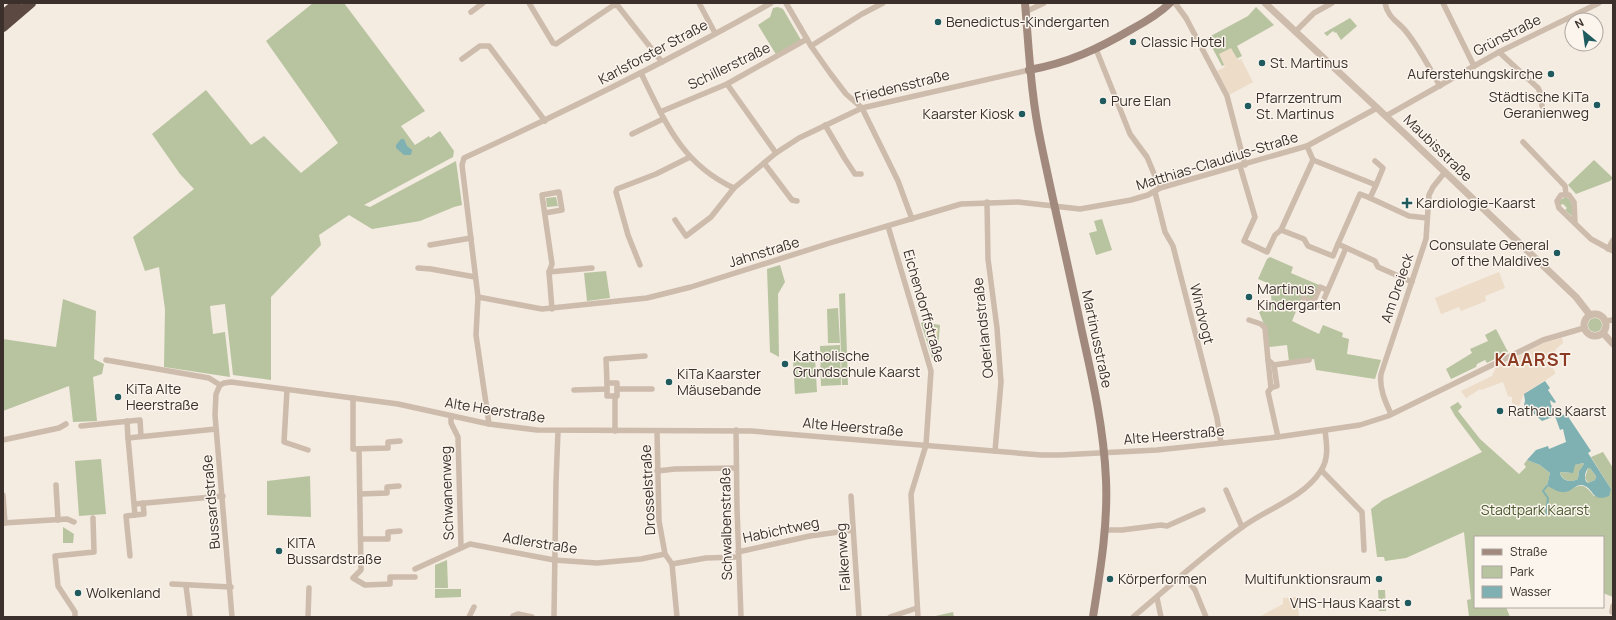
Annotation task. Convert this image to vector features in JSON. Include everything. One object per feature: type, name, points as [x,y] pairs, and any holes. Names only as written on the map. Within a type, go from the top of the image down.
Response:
[{"type":"highway","points":[[3,15],[17,3]]},
{"type":"highway","points":[[3,27],[31,3]]},
{"type":"main road","name":"Martinusstraße","points":[[1025,3],[1029,70],[1039,134],[1091,371],[1104,453],[1106,481],[1105,530],[1093,617]]},
{"type":"main road","name":"Friedensstraße","points":[[1029,70],[1060,63],[1096,49],[1148,20],[1170,3]]},
{"type":"street","points":[[471,12],[483,3]]},
{"type":"street","points":[[529,3],[553,43],[556,44],[614,6],[618,6],[662,62]]},
{"type":"street","points":[[698,3],[716,33]]},
{"type":"street","name":"Karlsforster Straße","points":[[471,238],[462,165],[464,158],[545,121],[641,73],[771,3]]},
{"type":"street","points":[[786,3],[811,46],[842,89],[862,108],[898,181],[912,218]]},
{"type":"street","points":[[811,46],[862,14],[883,3]]},
{"type":"street","points":[[1026,12],[1044,3]]},
{"type":"street","points":[[1175,3],[1186,18],[1227,96],[1255,217],[1244,241],[1267,252],[1275,235],[1281,230],[1313,160]]},
{"type":"street","name":"Maubisstraße","points":[[1265,3],[1446,172],[1576,297],[1590,315]]},
{"type":"street","points":[[1296,31],[1314,13],[1332,3]]},
{"type":"street","points":[[1386,3],[1386,9],[1396,23],[1402,27],[1440,86]]},
{"type":"street","points":[[1443,3],[1474,66]]},
{"type":"street","name":"Grünstraße","points":[[1386,116],[1499,52],[1599,3]]},
{"type":"street","name":"Schillerstraße","points":[[660,112],[727,84],[807,39]]},
{"type":"street","points":[[462,59],[480,46],[489,46],[545,121]]},
{"type":"street","name":"Windvogt","points":[[1096,49],[1130,134],[1147,157],[1158,190],[1166,232],[1173,246],[1217,418],[1221,443]]},
{"type":"street","points":[[1499,52],[1538,88],[1542,106]]},
{"type":"street","name":"Friedensstraße","points":[[675,220],[686,236],[711,217],[734,188],[776,152],[799,138],[862,108],[1029,70]]},
{"type":"street","points":[[641,73],[663,118],[690,157],[720,182],[734,188]]},
{"type":"street","points":[[727,84],[776,152]]},
{"type":"street","name":"Matthias-Claudius-Straße","points":[[1055,206],[1080,209],[1131,200],[1158,190],[1307,146],[1377,108]]},
{"type":"street","points":[[632,134],[663,118]]},
{"type":"street","points":[[825,125],[855,174],[861,174]]},
{"type":"street","points":[[1523,142],[1565,186],[1566,194]]},
{"type":"street","points":[[1307,146],[1313,160],[1376,185]]},
{"type":"street","points":[[640,265],[628,235],[616,192],[617,189],[656,174],[690,157]]},
{"type":"street","points":[[1370,198],[1383,168],[1375,161]]},
{"type":"street","points":[[764,163],[792,200],[797,201]]},
{"type":"street","name":"Am Dreieck","points":[[1391,414],[1381,389],[1381,374],[1426,239],[1429,195],[1433,187],[1446,172]]},
{"type":"street","points":[[545,213],[562,210],[559,192],[542,195],[552,264],[549,272],[552,309]]},
{"type":"street","points":[[1333,256],[1360,194],[1409,216],[1427,218]]},
{"type":"street","points":[[1566,194],[1558,198],[1557,206],[1591,239],[1610,250],[1613,240]]},
{"type":"street","points":[[1566,194],[1571,196],[1574,202],[1575,223]]},
{"type":"street","name":"Jahnstraße","points":[[478,297],[531,308],[552,309],[647,298],[691,287],[953,206],[987,202],[1018,202],[1055,206]]},
{"type":"street","name":"Oderlandstraße","points":[[987,202],[988,259],[997,328],[1001,382],[995,451]]},
{"type":"street","name":"Eichendorffstraße","points":[[888,226],[930,364],[931,376],[926,445],[911,494],[918,617]]},
{"type":"street","points":[[1281,230],[1304,239],[1308,246],[1340,260]]},
{"type":"street","points":[[430,245],[471,238],[478,297],[476,335],[489,424]]},
{"type":"street","points":[[1338,244],[1375,261],[1378,266],[1412,282]]},
{"type":"street","points":[[1302,298],[1321,306],[1346,248]]},
{"type":"street","points":[[418,268],[431,268],[475,277]]},
{"type":"street","points":[[549,272],[592,268]]},
{"type":"street","points":[[1599,314],[1609,320],[1605,330],[1599,336],[1592,336],[1585,332],[1584,320],[1590,315],[1599,314]]},
{"type":"street","points":[[1249,320],[1261,324],[1265,328],[1271,388],[1268,392],[1278,437]]},
{"type":"street","name":"Alte Heerstraße","points":[[220,385],[231,382],[398,404],[489,424],[520,429],[615,432],[736,430],[1054,455],[1104,453],[1144,451],[1278,437],[1360,426],[1391,414],[1543,340],[1584,328]]},
{"type":"street","points":[[1603,333],[1613,344]]},
{"type":"street","points":[[615,396],[607,396],[606,359],[645,356]]},
{"type":"street","points":[[106,360],[210,378],[220,385]]},
{"type":"street","points":[[1268,360],[1274,364],[1310,360]]},
{"type":"street","points":[[1271,388],[1277,386],[1274,364]]},
{"type":"street","points":[[607,383],[617,383],[617,396],[615,396],[615,432]]},
{"type":"street","name":"Bussardstraße","points":[[220,385],[217,390],[215,404],[216,428],[231,587],[232,617]]},
{"type":"street","points":[[574,390],[607,389]]},
{"type":"street","points":[[617,389],[652,389]]},
{"type":"street","points":[[287,390],[284,442],[308,450]]},
{"type":"street","points":[[353,398],[353,449],[388,448],[388,442],[400,441]]},
{"type":"street","name":"Schwanenweg","points":[[451,416],[451,423],[458,437],[461,547]]},
{"type":"street","points":[[81,426],[140,420],[141,436]]},
{"type":"street","points":[[127,421],[135,515]]},
{"type":"street","points":[[3,440],[59,428],[66,424]]},
{"type":"street","points":[[128,438],[216,428]]},
{"type":"street","name":"Schwalbenstraße","points":[[736,430],[738,554],[741,617]]},
{"type":"street","points":[[554,617],[554,560],[558,431]]},
{"type":"street","name":"Drosselstraße","points":[[657,431],[659,521],[665,554],[672,564],[677,617]]},
{"type":"street","points":[[1133,617],[1242,527],[1310,484],[1322,471],[1327,455],[1326,431]]},
{"type":"street","points":[[359,449],[361,570],[354,578],[364,585],[390,584],[390,577],[415,577]]},
{"type":"street","points":[[657,471],[675,469],[736,468]]},
{"type":"street","points":[[1322,471],[1362,512],[1364,550]]},
{"type":"street","points":[[56,485],[58,520]]},
{"type":"street","points":[[360,494],[387,494],[387,487],[400,486]]},
{"type":"street","points":[[1226,490],[1242,527]]},
{"type":"street","points":[[3,495],[4,523],[67,519],[74,522]]},
{"type":"street","points":[[134,504],[223,496]]},
{"type":"street","name":"Falkenweg","points":[[851,496],[859,617]]},
{"type":"street","points":[[130,556],[126,516],[144,514],[144,503]]},
{"type":"street","points":[[1105,530],[1122,530],[1161,525],[1167,526],[1203,510]]},
{"type":"street","points":[[75,617],[75,612],[58,586],[55,556],[94,552],[93,518]]},
{"type":"street","name":"Habichtweg","points":[[738,554],[810,536],[853,530]]},
{"type":"street","points":[[361,539],[388,539],[388,532],[400,532]]},
{"type":"street","name":"Adlerstraße","points":[[415,569],[470,544],[554,560],[597,563],[641,559],[665,554]]},
{"type":"street","points":[[672,564],[738,554]]},
{"type":"street","points":[[1184,574],[1195,590],[1206,617]]},
{"type":"street","points":[[172,584],[186,586],[231,587]]},
{"type":"street","points":[[186,586],[190,617]]},
{"type":"street","points":[[308,617],[309,588]]},
{"type":"street","points":[[1157,598],[1161,617]]},
{"type":"street","points":[[469,617],[474,607]]},
{"type":"street","points":[[890,617],[917,608]]},
{"type":"street","points":[[513,616],[518,614],[532,617]]},
{"type":"green space","points":[[313,3],[344,3],[425,111],[401,126],[415,145],[429,136],[430,138],[440,131],[454,151],[453,157],[364,205],[370,207],[456,161],[462,205],[420,221],[372,229],[349,215],[319,235],[321,245],[271,297],[271,380],[233,375],[225,304],[210,306],[213,334],[225,332],[230,377],[164,367],[165,309],[159,267],[145,271],[133,237],[194,189],[180,174],[152,134],[206,90],[251,145],[264,136],[301,173],[338,143],[266,41]]},
{"type":"green space","points":[[778,7],[783,9],[801,40],[777,56],[758,25],[770,17],[773,8]]},
{"type":"green space","points":[[1256,7],[1274,25],[1237,46],[1242,56],[1222,66],[1207,38],[1248,16]]},
{"type":"green space","points":[[1350,18],[1357,26],[1341,40],[1336,32],[1335,33],[1333,31],[1327,36],[1324,33]]},
{"type":"green space","points":[[1594,160],[1613,178],[1610,181],[1576,194],[1568,185]]},
{"type":"green space","points":[[556,197],[558,206],[547,207],[546,198]]},
{"type":"green space","points":[[1566,197],[1570,200],[1572,205],[1572,216],[1565,210],[1567,208],[1563,204],[1560,205],[1560,200]]},
{"type":"green space","points":[[1102,219],[1112,250],[1096,255],[1089,233],[1097,231],[1094,221]]},
{"type":"green space","points":[[1270,257],[1293,267],[1291,273],[1319,285],[1312,301],[1302,297],[1292,321],[1319,334],[1323,325],[1343,333],[1342,337],[1349,339],[1347,354],[1381,360],[1375,379],[1316,370],[1314,359],[1289,362],[1287,345],[1269,347],[1267,331],[1259,312],[1272,306],[1270,284],[1258,279],[1267,259]]},
{"type":"green space","points":[[780,265],[785,282],[778,294],[779,357],[770,352],[767,269]]},
{"type":"green space","points":[[606,271],[610,298],[587,301],[584,273]]},
{"type":"green space","points":[[845,293],[848,385],[842,385],[839,294]]},
{"type":"green space","points":[[63,299],[96,311],[94,359],[104,364],[102,374],[93,377],[97,421],[73,422],[69,386],[3,411],[3,339],[56,347]]},
{"type":"green space","points":[[838,308],[840,343],[828,343],[827,309]]},
{"type":"green space","points":[[1595,318],[1600,320],[1602,325],[1600,330],[1595,332],[1590,330],[1588,325],[1590,320]]},
{"type":"green space","points":[[923,322],[940,325],[937,358],[932,358],[921,323]]},
{"type":"green space","points":[[1496,329],[1508,352],[1487,363],[1485,360],[1477,364],[1476,367],[1451,379],[1446,369],[1472,353],[1470,349],[1488,341],[1485,335]]},
{"type":"green space","points":[[840,345],[841,385],[821,386],[820,346]]},
{"type":"green space","points":[[815,358],[817,392],[795,394],[793,360]]},
{"type":"green space","name":"Stadtpark Kaarst","points":[[1458,402],[1462,407],[1458,411],[1480,439],[1519,474],[1526,467],[1524,464],[1527,460],[1540,465],[1550,473],[1547,486],[1566,492],[1575,487],[1584,486],[1594,496],[1611,489],[1591,457],[1603,452],[1613,468],[1613,597],[1604,593],[1604,536],[1474,536],[1474,608],[1506,608],[1510,617],[1469,617],[1467,600],[1471,599],[1464,532],[1406,558],[1385,561],[1384,557],[1377,557],[1371,509],[1383,500],[1482,452],[1450,407]]},
{"type":"green space","points":[[101,459],[106,514],[79,516],[75,461]]},
{"type":"green space","points":[[1584,464],[1579,471],[1578,479],[1570,481],[1561,475],[1560,472],[1570,473],[1575,465]]},
{"type":"green space","points":[[1588,468],[1590,468],[1596,476],[1595,480],[1588,483],[1585,478]]},
{"type":"green space","points":[[310,476],[311,517],[267,515],[267,481]]},
{"type":"green space","points":[[63,527],[74,534],[73,543],[63,543]]},
{"type":"green space","points":[[447,560],[448,588],[435,588],[435,565]]},
{"type":"green space","points":[[435,589],[461,589],[461,597],[435,598]]},
{"type":"green space","points":[[1378,590],[1385,590],[1386,611],[1379,611]]},
{"type":"green space","points":[[953,612],[954,617],[931,617]]},
{"type":"sand","points":[[928,326],[938,328],[936,345],[932,345],[927,330]]},
{"type":"shaded area","points":[[1231,48],[1238,60],[1241,59],[1253,82],[1227,96],[1215,72],[1225,67],[1219,54]]},
{"type":"shaded area","points":[[1499,272],[1505,288],[1485,296],[1486,301],[1461,311],[1459,307],[1441,314],[1435,298]]},
{"type":"shaded area","points":[[1562,338],[1563,343],[1556,349],[1552,357],[1551,365],[1555,374],[1524,394],[1519,406],[1512,403],[1512,397],[1508,396],[1503,382],[1481,390],[1480,389],[1466,398],[1461,391],[1492,376],[1496,367],[1543,343]]},
{"type":"shaded area","points":[[1297,597],[1299,617],[1259,617],[1283,604],[1283,598]]},
{"type":"water","points":[[401,139],[404,139],[407,146],[412,150],[411,155],[404,155],[396,148],[396,145]]},
{"type":"water","points":[[1545,381],[1550,388],[1548,390],[1556,402],[1554,403],[1550,400],[1555,411],[1563,415],[1567,415],[1591,451],[1588,453],[1611,489],[1609,496],[1599,498],[1582,485],[1567,492],[1558,491],[1547,486],[1550,473],[1540,465],[1527,460],[1536,450],[1548,446],[1549,449],[1566,442],[1563,429],[1560,430],[1555,416],[1542,421],[1524,405],[1524,394]],"holes":[[[1584,464],[1579,471],[1578,479],[1569,481],[1562,477],[1560,472],[1573,473],[1575,465]],[[1588,468],[1590,468],[1596,476],[1595,480],[1588,483],[1585,480]]]},
{"type":"waterway","points":[[1546,515],[1548,498],[1543,491],[1547,486]]},
{"type":"place","name":"Benedictus-Kindergarten","points":[[938,22]]},
{"type":"place","name":"Classic Hotel","points":[[1133,42]]},
{"type":"place","name":"St. Martinus","points":[[1262,63]]},
{"type":"place","name":"Auferstehungskirche","points":[[1551,74]]},
{"type":"place","name":"Pure Elan","points":[[1103,101]]},
{"type":"place","name":"Städtische KiTa Geranienweg","points":[[1597,105]]},
{"type":"place","name":"Pfarrzentrum St. Martinus","points":[[1248,106]]},
{"type":"place","name":"Kaarster Kiosk","points":[[1022,114]]},
{"type":"place","name":"Kardiologie-Kaarst","points":[[1407,203]]},
{"type":"place","name":"Consulate General of the Maldives","points":[[1557,253]]},
{"type":"place","name":"Martinus Kindergarten","points":[[1249,297]]},
{"type":"place","name":"Katholische Grundschule Kaarst","points":[[785,364]]},
{"type":"place","name":"KiTa Kaarster Mäusebande","points":[[669,382]]},
{"type":"place","name":"KiTa Alte Heerstraße","points":[[118,397]]},
{"type":"place","name":"Rathaus Kaarst","points":[[1500,411]]},
{"type":"place","name":"KITA Bussardstraße","points":[[279,551]]},
{"type":"place","name":"Körperformen","points":[[1110,579]]},
{"type":"place","name":"Multifunktionsraum","points":[[1379,579]]},
{"type":"place","name":"Wolkenland","points":[[78,593]]},
{"type":"place","name":"VHS-Haus Kaarst","points":[[1408,603]]},
{"type":"district","name":"KAARST","points":[[1533,360]]}]
